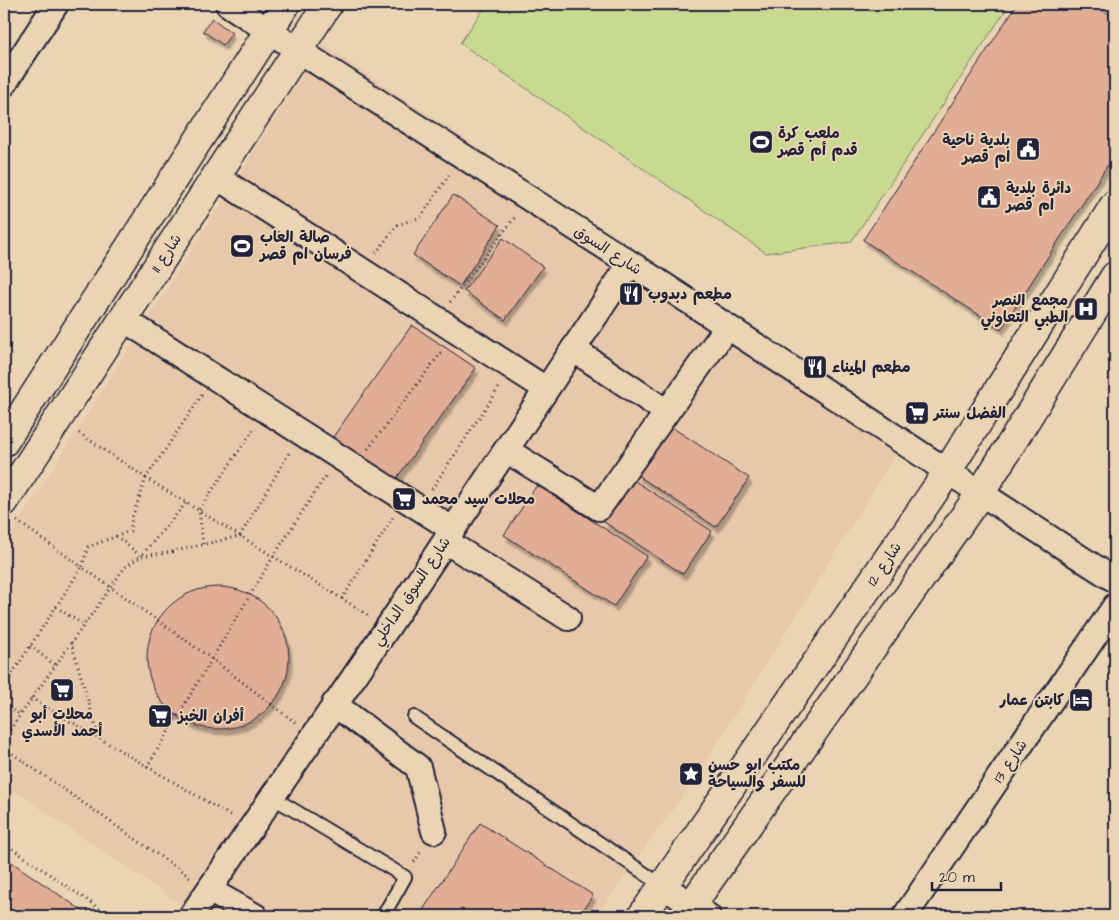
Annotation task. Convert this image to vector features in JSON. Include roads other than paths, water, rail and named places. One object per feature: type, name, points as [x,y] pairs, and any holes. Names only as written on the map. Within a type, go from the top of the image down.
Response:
[{"type":"street","points":[[4,84],[56,4]]},
{"type":"street","name":"شارع السوق","points":[[228,4],[1115,580]]},
{"type":"street","points":[[4,442],[286,4]]},
{"type":"street","name":"شارع 11","points":[[8,496],[328,4]]},
{"type":"street","points":[[215,176],[546,389]]},
{"type":"street","name":"شارع 12","points":[[642,916],[946,472],[1115,204]]},
{"type":"street","name":"شارع السوق الداخلي","points":[[191,916],[388,627],[630,264]]},
{"type":"street","points":[[663,886],[695,913],[980,494],[1115,276]]},
{"type":"street","points":[[122,319],[412,504],[449,535],[568,618]]},
{"type":"street","points":[[506,450],[599,508],[727,327]]},
{"type":"street","points":[[573,349],[667,412]]},
{"type":"street","name":"شارع 13","points":[[905,916],[1115,606]]},
{"type":"street","points":[[334,704],[418,767],[434,831]]},
{"type":"street","points":[[209,890],[255,916]]},
{"type":"lane","points":[[414,717],[663,886]]},
{"type":"lane","points":[[272,797],[405,877],[383,916]]},
{"type":"place","name":"ملعب كرة قدم أم قصر","points":[[761,142]]},
{"type":"place","name":"بلدية ناحية ام قصر","points":[[1028,149]]},
{"type":"place","name":"دائرة بلدية ام قصر","points":[[989,197]]},
{"type":"place","name":"صالة العاب فرسان ام قصر","points":[[242,246]]},
{"type":"place","name":"مطعم دبدوب","points":[[631,294]]},
{"type":"place","name":"مجمع النصر الطبي التعاوني","points":[[1086,309]]},
{"type":"place","name":"مطعم الميناء","points":[[815,367]]},
{"type":"place","name":"الفضل سنتر","points":[[917,413]]},
{"type":"place","name":"محلات سيد محمد","points":[[404,499]]},
{"type":"place","name":"محلات أبو أحمد الأسدي","points":[[62,690]]},
{"type":"place","name":"كابتن عمار","points":[[1081,700]]},
{"type":"place","name":"أفران الخبز","points":[[160,716]]},
{"type":"place","name":"مكتب ابو حسن للسفر والسياحة","points":[[691,774]]}]
